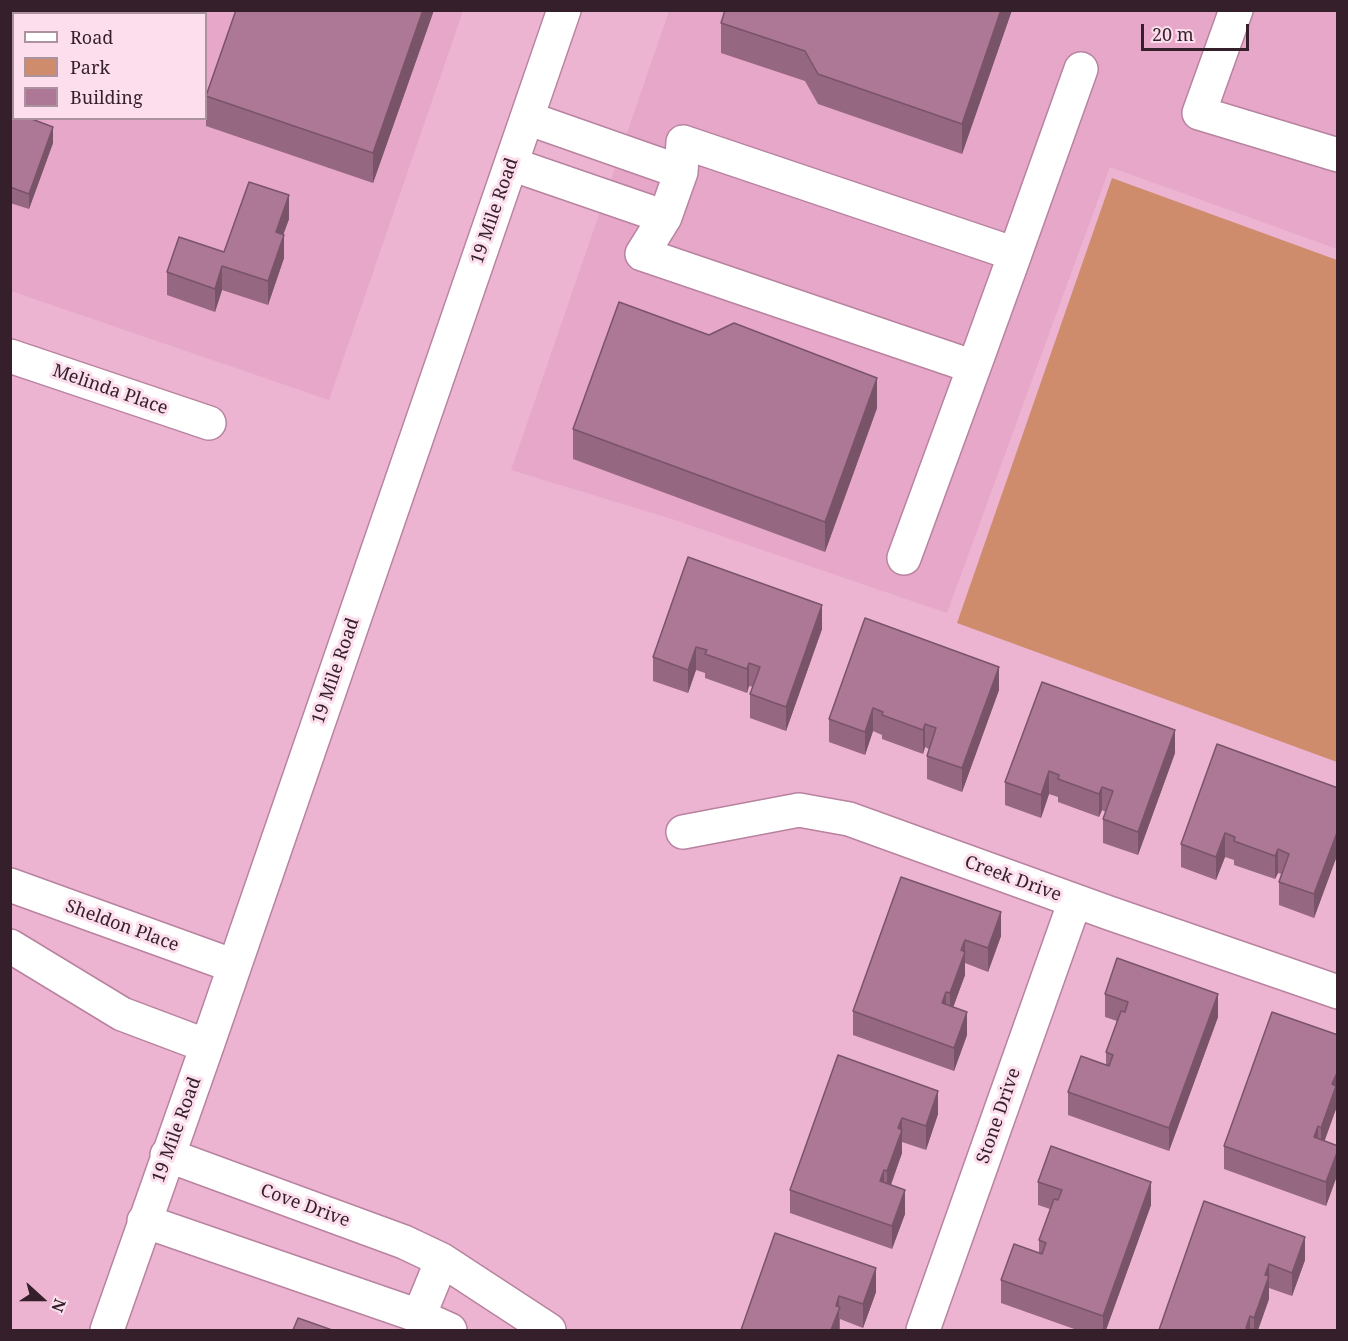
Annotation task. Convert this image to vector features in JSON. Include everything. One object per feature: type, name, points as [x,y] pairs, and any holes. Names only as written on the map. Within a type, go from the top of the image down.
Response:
[{"type":"street","name":"19 Mile Road","points":[[107,1330],[564,10]]},
{"type":"street","points":[[1236,10],[1199,113],[1338,154]]},
{"type":"street","points":[[904,558],[1081,69]]},
{"type":"street","points":[[527,118],[681,172]]},
{"type":"street","points":[[974,367],[642,254],[665,217],[681,172],[683,142],[1015,254]]},
{"type":"street","points":[[511,164],[665,217]]},
{"type":"street","name":"Melinda Place","points":[[10,356],[209,423]]},
{"type":"street","name":"Creek Drive","points":[[683,832],[799,810],[849,819],[1075,901],[1338,992]]},
{"type":"street","name":"Sheldon Place","points":[[10,885],[234,966]]},
{"type":"street","name":"Stone Drive","points":[[923,1330],[1075,901]]},
{"type":"street","points":[[10,946],[122,1014],[207,1046]]},
{"type":"street","name":"Cove Drive","points":[[167,1155],[404,1242],[442,1260],[549,1330]]},
{"type":"street","points":[[144,1221],[419,1316],[450,1330]]},
{"type":"street","points":[[419,1316],[442,1260]]},
{"type":"shaded area","points":[[11,11],[463,11],[329,400],[11,291]]},
{"type":"shaded area","points":[[669,11],[1337,11],[1337,249],[1110,167],[947,613],[672,519],[511,470]]},
{"type":"green space","points":[[1112,178],[1337,260],[1337,762],[957,623]]},
{"type":"building","points":[[236,10],[423,10],[373,153],[207,96]]},
{"type":"building","points":[[725,10],[1001,10],[962,124],[818,74],[805,51],[721,23]]},
{"type":"building","points":[[10,112],[12,112],[12,120],[34,120],[53,127],[29,194],[10,187]]},
{"type":"building","points":[[249,182],[289,195],[276,232],[284,235],[268,281],[222,266],[215,289],[167,272],[179,237],[224,252]]},
{"type":"building","points":[[619,302],[709,335],[734,323],[877,378],[825,522],[573,429]]},
{"type":"building","points":[[688,557],[822,605],[786,707],[750,694],[760,667],[749,663],[747,669],[705,654],[707,650],[696,647],[688,670],[653,657]]},
{"type":"building","points":[[865,618],[999,667],[962,768],[927,756],[936,728],[925,724],[923,730],[882,715],[883,712],[873,708],[865,732],[829,719]]},
{"type":"building","points":[[1042,682],[1175,730],[1138,832],[1103,819],[1113,791],[1102,787],[1099,794],[1058,779],[1059,775],[1049,771],[1041,795],[1005,782]]},
{"type":"building","points":[[1217,744],[1338,788],[1338,830],[1314,894],[1279,882],[1289,854],[1278,849],[1275,856],[1234,841],[1235,837],[1225,833],[1216,857],[1181,844]]},
{"type":"building","points":[[901,877],[1001,912],[988,948],[965,940],[961,950],[965,952],[950,993],[946,992],[942,1003],[967,1012],[954,1048],[853,1011]]},
{"type":"building","points":[[1117,958],[1218,994],[1169,1128],[1068,1092],[1081,1056],[1109,1066],[1113,1055],[1106,1052],[1121,1011],[1125,1012],[1128,1002],[1105,994]]},
{"type":"building","points":[[1272,1012],[1338,1035],[1338,1075],[1332,1084],[1336,1086],[1321,1128],[1318,1126],[1314,1137],[1338,1146],[1326,1182],[1224,1146]]},
{"type":"building","points":[[838,1055],[938,1091],[926,1126],[902,1118],[898,1128],[902,1130],[887,1171],[884,1170],[880,1181],[905,1190],[892,1226],[790,1190]]},
{"type":"building","points":[[1051,1146],[1151,1182],[1103,1316],[1001,1280],[1014,1244],[1042,1254],[1046,1243],[1039,1240],[1054,1199],[1058,1200],[1062,1190],[1038,1182]]},
{"type":"building","points":[[1204,1201],[1305,1237],[1292,1273],[1269,1264],[1265,1275],[1269,1276],[1254,1318],[1250,1316],[1246,1328],[1255,1330],[1159,1330]]},
{"type":"building","points":[[775,1233],[876,1268],[863,1304],[839,1296],[836,1306],[840,1307],[831,1330],[741,1330]]},
{"type":"building","points":[[298,1318],[332,1330],[293,1330]]}]
